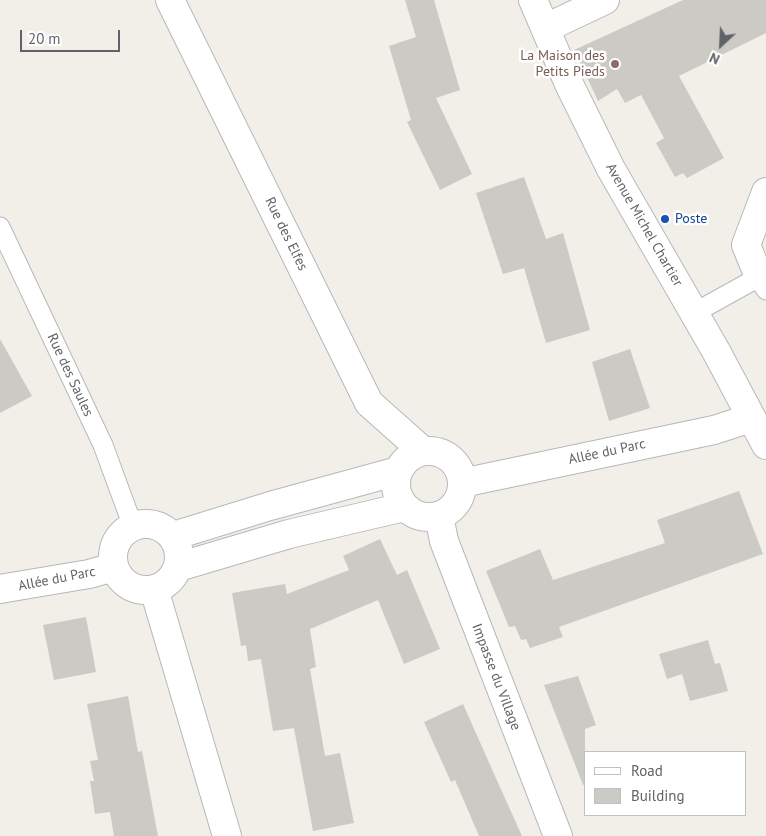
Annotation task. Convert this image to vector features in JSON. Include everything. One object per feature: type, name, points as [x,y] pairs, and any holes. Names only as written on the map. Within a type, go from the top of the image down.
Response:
[{"type":"street","name":"Rue des Elfes","points":[[170,0],[369,403],[424,451]]},
{"type":"street","name":"Avenue Michel Chartier","points":[[533,0],[569,84],[611,169],[694,313],[766,445]]},
{"type":"street","points":[[546,28],[605,0]]},
{"type":"street","points":[[762,284],[746,244],[766,192]]},
{"type":"street","name":"Allée du Parc","points":[[462,483],[714,430],[751,418]]},
{"type":"street","points":[[424,451],[445,455],[454,462],[460,472],[462,483],[456,504],[448,512],[439,516],[420,516],[404,507],[396,490],[398,471],[404,462],[424,451]]},
{"type":"street","points":[[173,536],[270,506],[398,471]]},
{"type":"street","points":[[178,567],[289,534],[404,507]]},
{"type":"street","name":"Impasse du Village","points":[[439,516],[444,541],[558,836]]},
{"type":"street","points":[[156,524],[173,536],[178,545],[178,567],[169,581],[154,589],[144,590],[126,583],[114,567],[113,557],[119,537],[135,525],[156,524]]},
{"type":"street","name":"Allée du Parc","points":[[0,589],[89,574],[114,567]]},
{"type":"street","points":[[154,589],[228,836]]},
{"type":"lane","name":"Rue des Saules","points":[[0,227],[103,445],[128,513],[135,525]]},
{"type":"lane","points":[[694,313],[762,284]]},
{"type":"building","points":[[405,0],[434,0],[460,90],[436,98],[472,174],[440,190],[407,122],[411,120],[389,46],[416,37]]},
{"type":"building","points":[[683,0],[766,0],[766,33],[679,76],[724,158],[687,178],[683,173],[675,177],[656,143],[664,138],[641,95],[625,103],[617,89],[598,101],[574,50]]},
{"type":"building","points":[[524,177],[546,239],[563,233],[590,330],[546,343],[524,268],[503,274],[476,193]]},
{"type":"building","points":[[0,339],[32,396],[0,413]]},
{"type":"building","points":[[630,349],[650,408],[609,421],[592,362]]},
{"type":"building","points":[[739,491],[763,554],[559,627],[563,637],[530,648],[526,639],[521,640],[515,626],[509,627],[486,571],[540,549],[553,580],[665,543],[657,520]]},
{"type":"building","points":[[380,539],[397,575],[407,570],[440,649],[404,664],[378,600],[310,629],[316,667],[310,669],[325,756],[340,753],[354,823],[313,831],[294,728],[273,731],[261,659],[248,661],[246,645],[241,646],[232,593],[285,584],[287,594],[349,570],[343,556]]},
{"type":"building","points":[[86,617],[96,672],[54,680],[43,625]]},
{"type":"building","points":[[708,640],[715,664],[720,663],[728,691],[690,701],[682,674],[667,679],[659,654]]},
{"type":"building","points":[[578,676],[596,725],[585,729],[583,785],[544,685]]},
{"type":"building","points":[[128,696],[138,752],[142,751],[158,836],[114,836],[110,812],[95,814],[90,781],[94,781],[90,761],[98,760],[87,704]]},
{"type":"building","points":[[463,704],[522,836],[479,836],[455,780],[451,782],[424,722]]},
{"type":"place","name":"La Maison des Petits Pieds","points":[[615,64]]},
{"type":"place","name":"Poste","points":[[665,219]]}]
